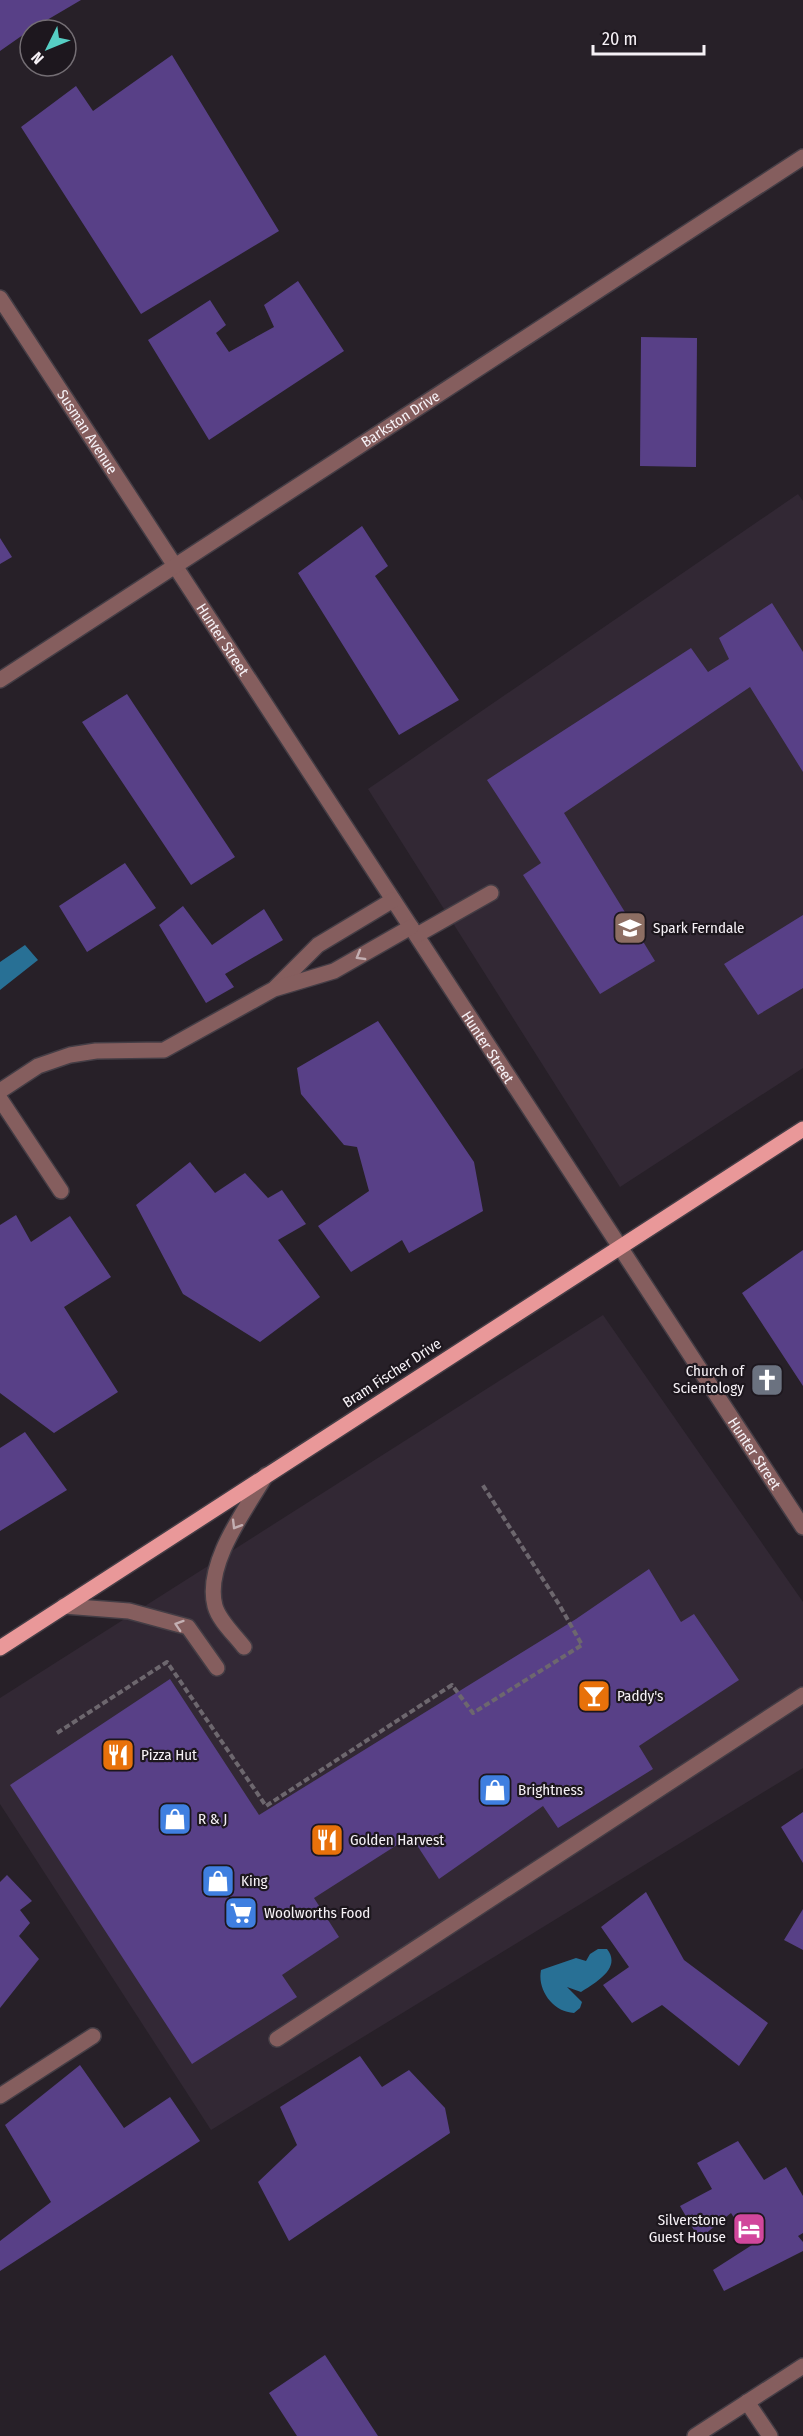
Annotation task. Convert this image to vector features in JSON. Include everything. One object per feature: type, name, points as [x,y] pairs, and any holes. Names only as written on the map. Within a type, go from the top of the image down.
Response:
[{"type":"main road","name":"Bram Fischer Drive","points":[[0,1648],[803,1129]]},
{"type":"street","name":"Barkston Drive","points":[[0,680],[803,157]]},
{"type":"street","name":"Susman Avenue","points":[[0,298],[176,567]]},
{"type":"street","name":"Hunter Street","points":[[176,567],[619,1249],[803,1527]]},
{"type":"street","points":[[0,1091],[38,1066],[70,1055],[164,1050],[274,989],[333,971],[491,893]]},
{"type":"street","points":[[274,989],[318,945],[393,900]]},
{"type":"street","points":[[0,1099],[61,1191]]},
{"type":"street","points":[[244,1647],[215,1606],[214,1580],[231,1532],[266,1475]]},
{"type":"street","points":[[64,1606],[129,1611],[188,1627],[216,1668]]},
{"type":"street","points":[[277,2039],[803,1695]]},
{"type":"street","points":[[0,2096],[93,2036]]},
{"type":"street","points":[[695,2436],[803,2366]]},
{"type":"street","points":[[747,2402],[770,2436]]},
{"type":"path","points":[[57,1733],[167,1662],[266,1806],[452,1684],[473,1713],[582,1645],[482,1484]]},
{"type":"shaded area","name":"Spark Ferndale","points":[[798,494],[803,501],[803,1068],[620,1187],[368,789]]},
{"type":"shaded area","points":[[603,1315],[803,1602],[803,1768],[211,2130],[0,1804],[0,1698]]},
{"type":"water","points":[[25,945],[38,960],[0,990],[0,962]]},
{"type":"water","points":[[598,1949],[607,1949],[611,1956],[609,1968],[594,1984],[581,1992],[567,1987],[582,2002],[580,2008],[574,2013],[559,2009],[544,1992],[540,1978],[541,1970],[576,1958],[586,1961],[590,1954]]},
{"type":"building","points":[[0,0],[81,0],[50,18],[18,18],[18,38],[0,51]]},
{"type":"building","points":[[172,55],[279,231],[141,314],[21,127],[76,86],[93,111]]},
{"type":"building","points":[[298,281],[344,351],[209,440],[148,340],[210,300],[226,325],[216,333],[229,352],[274,327],[264,305]]},
{"type":"building","points":[[641,337],[697,338],[696,467],[640,466]]},
{"type":"building","points":[[362,526],[388,566],[375,576],[459,700],[399,735],[298,573]]},
{"type":"building","points":[[0,538],[12,557],[0,564]]},
{"type":"building","name":"Spark Ferndale","points":[[772,603],[803,652],[803,772],[750,687],[564,813],[655,961],[600,994],[523,875],[541,863],[487,780],[691,648],[708,672],[729,659],[719,638]]},
{"type":"building","points":[[127,694],[235,857],[191,885],[82,722]]},
{"type":"building","points":[[125,863],[156,908],[87,952],[59,906]]},
{"type":"building","points":[[183,906],[212,945],[264,909],[283,940],[225,974],[234,987],[206,1003],[159,925]]},
{"type":"building","name":"Spark Ferndale","points":[[803,915],[803,988],[758,1015],[724,964]]},
{"type":"building","points":[[378,1021],[474,1162],[483,1211],[409,1253],[402,1240],[351,1272],[318,1226],[369,1191],[357,1147],[344,1145],[301,1094],[297,1068]]},
{"type":"building","points":[[190,1162],[215,1193],[245,1173],[268,1198],[282,1190],[306,1224],[278,1240],[320,1297],[260,1342],[183,1294],[136,1205]]},
{"type":"building","points":[[16,1215],[31,1242],[70,1216],[111,1277],[64,1307],[118,1392],[54,1433],[0,1393],[0,1225]]},
{"type":"building","points":[[803,1250],[803,1386],[742,1293]]},
{"type":"building","points":[[25,1432],[67,1490],[0,1531],[0,1448]]},
{"type":"building","points":[[649,1569],[681,1622],[694,1614],[739,1680],[639,1746],[653,1769],[558,1828],[543,1806],[439,1879],[411,1836],[314,1898],[339,1937],[282,1975],[297,1997],[192,2064],[10,1785],[170,1679],[259,1815],[576,1619]]},
{"type":"building","points":[[803,1812],[803,1863],[781,1827]]},
{"type":"building","points":[[7,1875],[32,1901],[20,1910],[30,1923],[19,1936],[39,1959],[0,2008],[0,1882]]},
{"type":"building","points":[[646,1892],[684,1960],[768,2023],[739,2066],[662,2005],[632,2023],[603,1985],[629,1967],[601,1927]]},
{"type":"building","points":[[803,1909],[803,1950],[784,1940]]},
{"type":"building","points":[[360,2056],[382,2087],[409,2070],[445,2108],[450,2133],[289,2241],[258,2182],[297,2145],[280,2107]]},
{"type":"building","points":[[80,2065],[124,2128],[170,2097],[200,2141],[0,2271],[0,2241],[51,2202],[5,2125]]},
{"type":"building","points":[[738,2141],[764,2180],[786,2167],[803,2196],[803,2233],[798,2236],[803,2242],[803,2251],[724,2291],[713,2270],[752,2245],[731,2213],[699,2239],[680,2206],[712,2189],[697,2163]]},
{"type":"building","points":[[325,2355],[378,2436],[297,2436],[269,2393]]},
{"type":"place","name":"Spark Ferndale","points":[[630,928]]},
{"type":"place","name":"Church of Scientology","points":[[767,1380]]},
{"type":"place","name":"Paddy's","points":[[594,1696]]},
{"type":"place","name":"Pizza Hut","points":[[118,1755]]},
{"type":"place","name":"Brightness","points":[[495,1790]]},
{"type":"place","name":"R & J","points":[[175,1819]]},
{"type":"place","name":"Golden Harvest","points":[[327,1840]]},
{"type":"place","name":"King","points":[[218,1881]]},
{"type":"place","name":"Woolworths Food","points":[[241,1913]]},
{"type":"place","name":"Silverstone Guest House","points":[[749,2229]]}]
